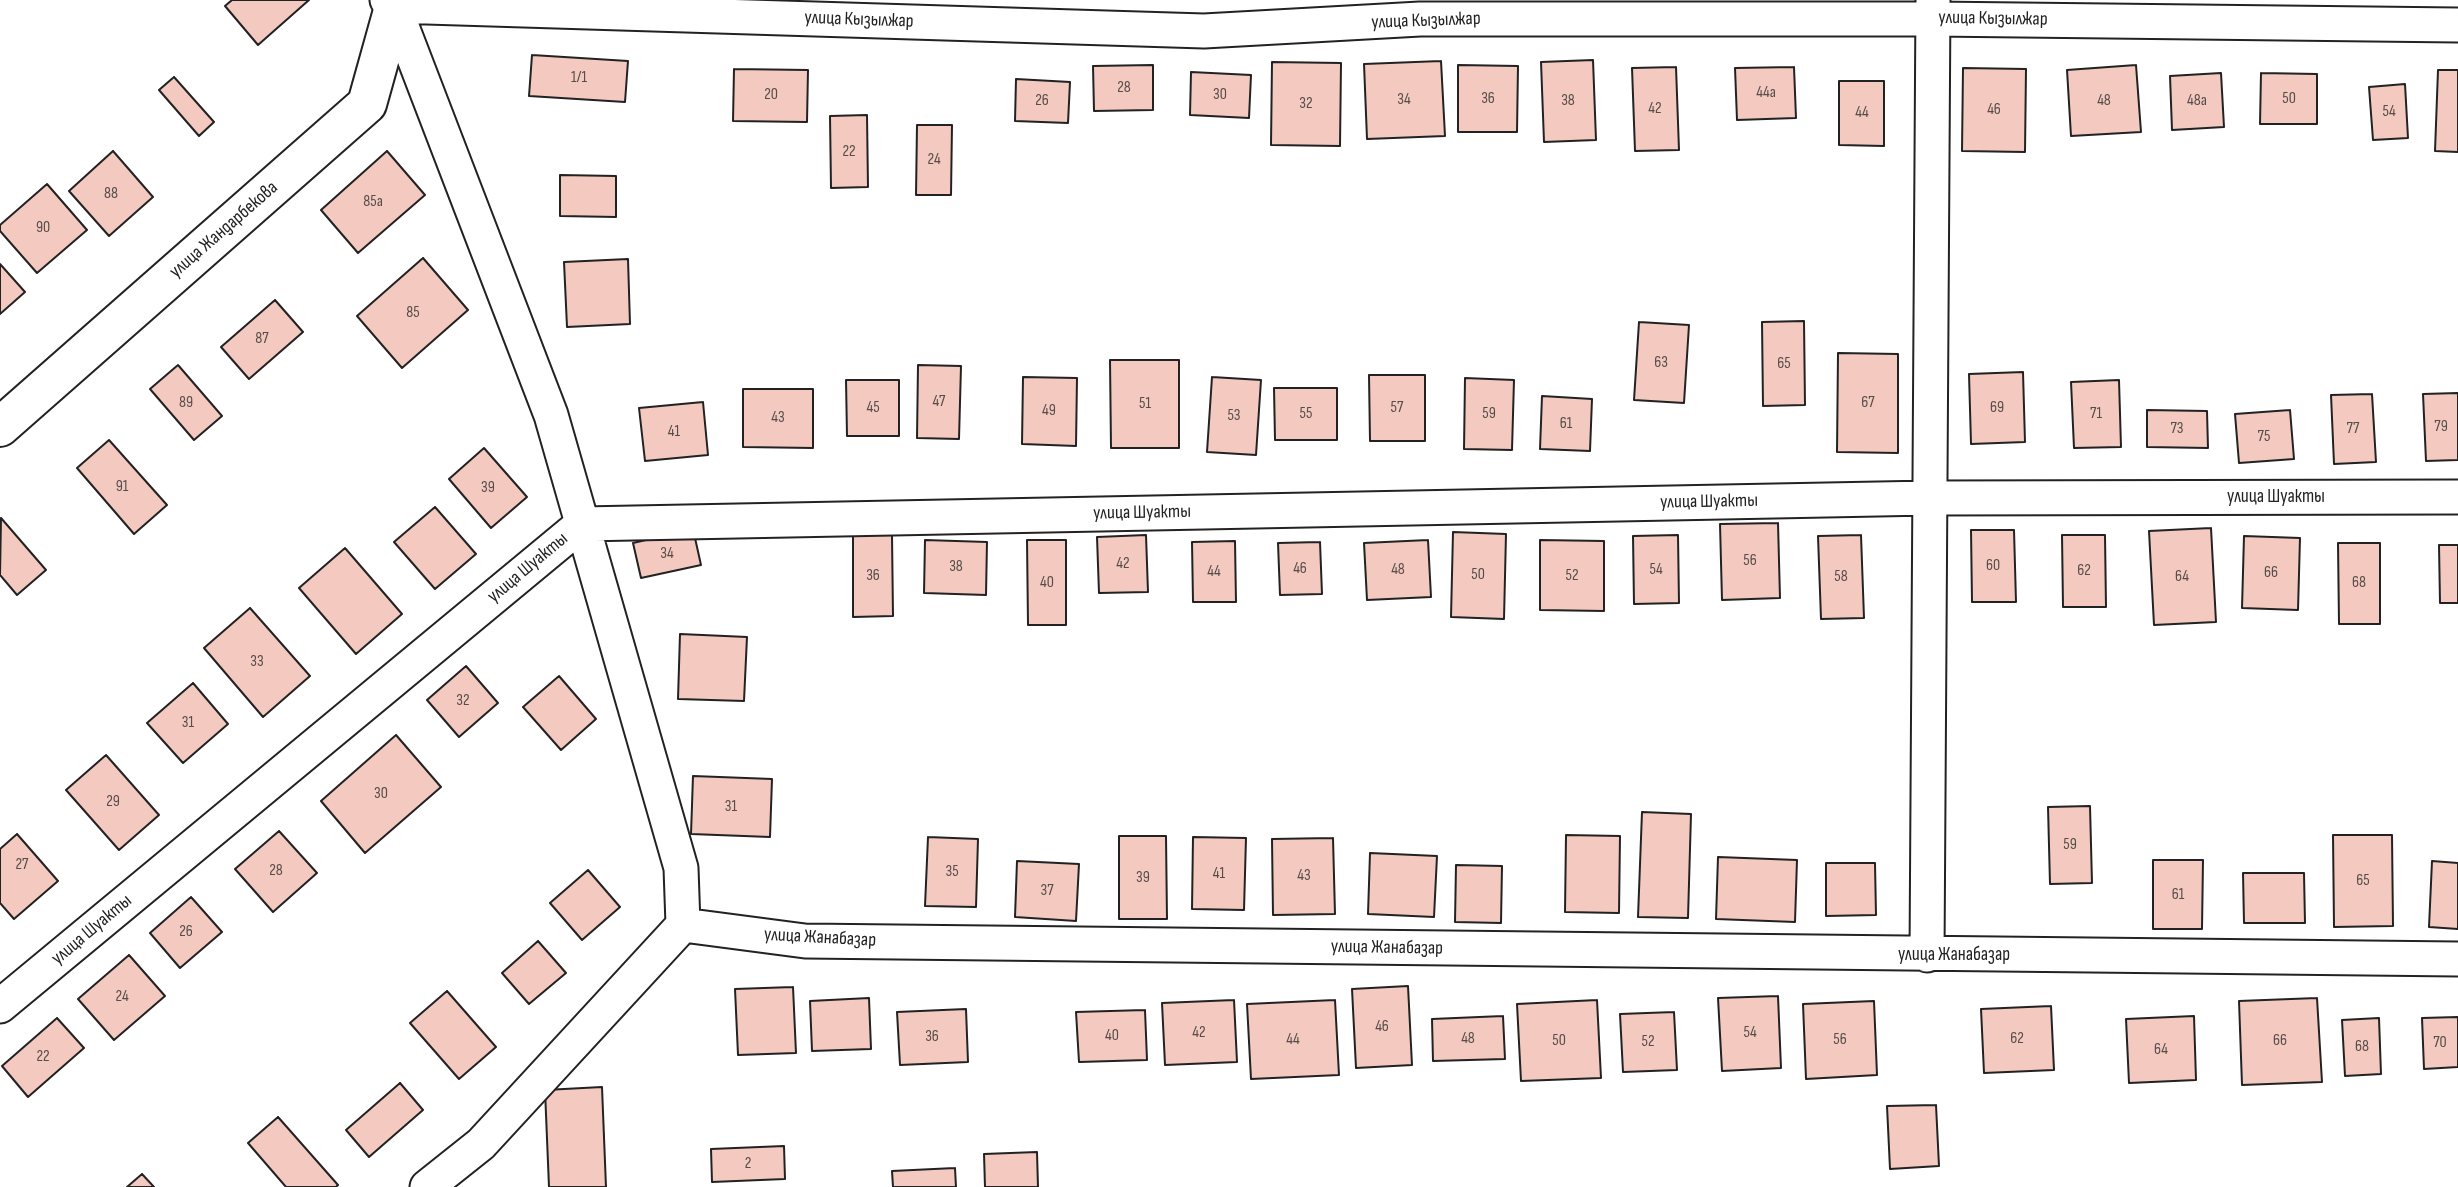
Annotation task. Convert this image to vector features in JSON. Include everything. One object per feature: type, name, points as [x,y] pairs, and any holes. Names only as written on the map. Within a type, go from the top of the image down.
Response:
[{"type":"street","name":"улица Кызылжар","points":[[392,2],[1204,31],[1420,19],[1933,9],[2458,25]]},
{"type":"street","points":[[392,2],[551,415],[681,868],[683,925],[481,1144],[427,1187]]},
{"type":"street","name":"улица Жандарбекова","points":[[0,426],[367,104],[392,2]]},
{"type":"street","points":[[1927,955],[1933,9]]},
{"type":"street","name":"улица Шуакты","points":[[0,1006],[582,524],[1930,498],[2458,497]]},
{"type":"street","name":"улица Жанабазар","points":[[683,925],[805,941],[1927,955],[2458,958]]},
{"type":"building","points":[[232,0],[309,0],[258,45],[225,6]]},
{"type":"building","points":[[532,55],[628,61],[625,102],[529,96]]},
{"type":"building","points":[[1593,60],[1596,140],[1544,142],[1541,62]]},
{"type":"building","points":[[1441,61],[1445,136],[1367,139],[1364,64]]},
{"type":"building","points":[[1272,62],[1341,63],[1340,146],[1271,145]]},
{"type":"building","points":[[1153,65],[1153,110],[1094,111],[1093,66]]},
{"type":"building","points":[[1458,65],[1518,66],[1517,132],[1458,132]]},
{"type":"building","points":[[2136,65],[2141,132],[2071,136],[2067,70]]},
{"type":"building","points":[[1676,67],[1679,150],[1635,151],[1632,68]]},
{"type":"building","points":[[1794,67],[1796,118],[1737,120],[1735,68]]},
{"type":"building","points":[[1963,68],[2026,69],[2025,152],[1962,151]]},
{"type":"building","points":[[734,69],[808,70],[807,122],[733,121]]},
{"type":"building","points":[[2438,70],[2458,70],[2458,152],[2435,151]]},
{"type":"building","points":[[1191,72],[1251,75],[1249,118],[1190,115]]},
{"type":"building","points":[[2221,73],[2224,127],[2172,130],[2170,76]]},
{"type":"building","points":[[2261,73],[2317,74],[2317,124],[2260,124]]},
{"type":"building","points":[[174,77],[214,122],[199,136],[159,90]]},
{"type":"building","points":[[1016,79],[1070,82],[1068,123],[1015,121]]},
{"type":"building","points":[[1839,81],[1884,81],[1884,146],[1839,145]]},
{"type":"building","points":[[2405,84],[2408,138],[2373,140],[2369,87]]},
{"type":"building","points":[[867,115],[868,187],[831,188],[830,116]]},
{"type":"building","points":[[917,125],[952,125],[951,195],[916,195]]},
{"type":"building","points":[[113,151],[153,197],[109,236],[69,191]]},
{"type":"building","points":[[387,151],[425,195],[358,253],[321,210]]},
{"type":"building","points":[[560,175],[616,176],[616,217],[560,216]]},
{"type":"building","points":[[47,184],[87,230],[37,273],[0,231],[0,225]]},
{"type":"building","points":[[423,258],[468,310],[402,368],[357,316]]},
{"type":"building","points":[[628,259],[630,324],[567,327],[564,262]]},
{"type":"building","points":[[0,264],[25,292],[0,314]]},
{"type":"building","points":[[275,300],[303,332],[249,379],[221,347]]},
{"type":"building","points":[[1804,321],[1805,405],[1763,406],[1762,322]]},
{"type":"building","points":[[1639,322],[1689,325],[1684,403],[1634,400]]},
{"type":"building","points":[[1838,353],[1898,354],[1898,453],[1837,452]]},
{"type":"building","points":[[1110,360],[1179,360],[1179,448],[1111,448]]},
{"type":"building","points":[[178,365],[222,416],[194,440],[150,389]]},
{"type":"building","points":[[918,365],[961,366],[959,439],[917,438]]},
{"type":"building","points":[[2023,372],[2025,442],[1971,444],[1969,374]]},
{"type":"building","points":[[1369,375],[1425,375],[1425,441],[1370,441]]},
{"type":"building","points":[[1023,377],[1077,378],[1076,446],[1022,444]]},
{"type":"building","points":[[1212,377],[1261,380],[1256,455],[1207,452]]},
{"type":"building","points":[[1465,378],[1514,380],[1512,450],[1464,449]]},
{"type":"building","points":[[846,380],[899,380],[899,436],[847,436]]},
{"type":"building","points":[[2119,380],[2121,447],[2074,448],[2071,382]]},
{"type":"building","points":[[1274,388],[1337,388],[1337,440],[1275,440]]},
{"type":"building","points":[[743,389],[813,389],[813,448],[743,447]]},
{"type":"building","points":[[2458,393],[2458,460],[2426,461],[2423,394]]},
{"type":"building","points":[[2372,394],[2376,462],[2334,464],[2331,395]]},
{"type":"building","points":[[1542,396],[1592,399],[1590,451],[1540,449]]},
{"type":"building","points":[[703,402],[708,455],[645,461],[639,408]]},
{"type":"building","points":[[2147,410],[2207,411],[2208,448],[2147,447]]},
{"type":"building","points":[[2290,410],[2294,459],[2239,463],[2235,414]]},
{"type":"building","points":[[109,440],[167,505],[134,534],[77,468]]},
{"type":"building","points":[[484,448],[527,497],[491,528],[449,479]]},
{"type":"building","points":[[435,507],[476,554],[435,589],[394,542]]},
{"type":"building","points":[[1,518],[46,570],[17,595],[0,575]]},
{"type":"building","points":[[1778,523],[1780,598],[1722,600],[1720,524]]},
{"type":"building","points":[[2211,528],[2216,622],[2154,625],[2149,531]]},
{"type":"building","points":[[693,529],[701,565],[641,578],[633,543]]},
{"type":"building","points":[[1971,530],[2014,530],[2016,602],[1972,602]]},
{"type":"building","points":[[1453,532],[1506,534],[1504,619],[1451,617]]},
{"type":"building","points":[[853,535],[892,535],[893,616],[853,617]]},
{"type":"building","points":[[1146,535],[1148,592],[1099,593],[1097,537]]},
{"type":"building","points":[[1678,535],[1679,603],[1634,604],[1633,536]]},
{"type":"building","points":[[1861,535],[1864,618],[1821,619],[1818,536]]},
{"type":"building","points":[[2062,535],[2105,535],[2106,607],[2063,607]]},
{"type":"building","points":[[2244,536],[2300,538],[2298,610],[2242,608]]},
{"type":"building","points":[[925,540],[987,542],[986,595],[924,593]]},
{"type":"building","points":[[1027,540],[1066,540],[1066,625],[1028,625]]},
{"type":"building","points":[[1428,540],[1431,597],[1367,600],[1364,543]]},
{"type":"building","points":[[1540,540],[1604,541],[1604,611],[1540,610]]},
{"type":"building","points":[[1235,541],[1236,602],[1193,602],[1192,542]]},
{"type":"building","points":[[1320,542],[1322,594],[1280,595],[1278,543]]},
{"type":"building","points":[[2338,543],[2380,543],[2380,624],[2339,624]]},
{"type":"building","points":[[2439,545],[2458,545],[2458,603],[2440,603]]},
{"type":"building","points":[[345,548],[402,614],[356,654],[299,588]]},
{"type":"building","points":[[250,608],[310,676],[263,717],[204,648]]},
{"type":"building","points":[[680,634],[747,637],[744,701],[678,699]]},
{"type":"building","points":[[466,666],[498,703],[459,737],[427,700]]},
{"type":"building","points":[[559,676],[596,719],[561,750],[523,707]]},
{"type":"building","points":[[193,683],[228,724],[183,763],[147,723]]},
{"type":"building","points":[[396,735],[441,787],[365,853],[321,801]]},
{"type":"building","points":[[106,755],[159,815],[119,850],[66,790]]},
{"type":"building","points":[[693,776],[772,779],[770,837],[691,834]]},
{"type":"building","points":[[2090,806],[2092,883],[2050,884],[2048,807]]},
{"type":"building","points":[[1642,812],[1691,814],[1688,918],[1638,917]]},
{"type":"building","points":[[279,831],[317,873],[273,912],[235,869]]},
{"type":"building","points":[[17,834],[58,881],[14,919],[0,903],[0,849]]},
{"type":"building","points":[[1566,835],[1620,836],[1619,913],[1565,912]]},
{"type":"building","points":[[2333,835],[2392,835],[2393,926],[2334,927]]},
{"type":"building","points":[[1119,836],[1166,836],[1167,919],[1119,919]]},
{"type":"building","points":[[928,837],[978,839],[976,907],[925,906]]},
{"type":"building","points":[[1193,837],[1246,838],[1244,910],[1192,909]]},
{"type":"building","points":[[1333,838],[1335,914],[1273,915],[1272,839]]},
{"type":"building","points":[[1370,853],[1437,856],[1434,917],[1368,914]]},
{"type":"building","points":[[1718,857],[1797,860],[1795,922],[1716,919]]},
{"type":"building","points":[[2153,860],[2203,860],[2202,929],[2153,929]]},
{"type":"building","points":[[1017,861],[1079,864],[1076,921],[1015,917]]},
{"type":"building","points":[[2432,861],[2458,863],[2458,929],[2429,927]]},
{"type":"building","points":[[1826,863],[1875,863],[1876,915],[1826,916]]},
{"type":"building","points":[[1456,865],[1502,866],[1501,923],[1455,922]]},
{"type":"building","points":[[588,870],[620,907],[582,940],[550,903]]},
{"type":"building","points":[[2243,873],[2304,873],[2305,923],[2244,923]]},
{"type":"building","points":[[191,897],[222,932],[180,968],[150,933]]},
{"type":"building","points":[[538,941],[566,973],[529,1004],[502,973]]},
{"type":"building","points":[[129,955],[165,996],[114,1040],[78,999]]},
{"type":"building","points":[[1408,986],[1412,1065],[1356,1068],[1352,989]]},
{"type":"building","points":[[793,987],[796,1053],[738,1055],[735,989]]},
{"type":"building","points":[[447,991],[496,1047],[459,1079],[410,1023]]},
{"type":"building","points":[[1778,996],[1781,1068],[1722,1071],[1718,998]]},
{"type":"building","points":[[869,998],[871,1049],[812,1051],[810,1001]]},
{"type":"building","points":[[2317,998],[2322,1082],[2242,1085],[2239,1001]]},
{"type":"building","points":[[1234,1000],[1237,1062],[1165,1065],[1162,1003]]},
{"type":"building","points":[[1335,1000],[1339,1075],[1251,1079],[1247,1004]]},
{"type":"building","points":[[1597,1000],[1601,1078],[1521,1081],[1517,1004]]},
{"type":"building","points":[[1874,1001],[1877,1075],[1806,1079],[1803,1004]]},
{"type":"building","points":[[2051,1006],[2054,1070],[1984,1073],[1981,1009]]},
{"type":"building","points":[[966,1009],[968,1062],[900,1065],[897,1012]]},
{"type":"building","points":[[1145,1010],[1147,1060],[1079,1062],[1076,1012]]},
{"type":"building","points":[[1674,1012],[1677,1070],[1623,1072],[1620,1014]]},
{"type":"building","points":[[1503,1016],[1505,1059],[1433,1061],[1432,1019]]},
{"type":"building","points":[[2194,1016],[2196,1080],[2129,1083],[2126,1019]]},
{"type":"building","points":[[2458,1017],[2458,1067],[2424,1069],[2422,1018]]},
{"type":"building","points":[[57,1018],[84,1048],[28,1097],[2,1066]]},
{"type":"building","points":[[2379,1018],[2381,1074],[2345,1076],[2342,1020]]},
{"type":"building","points":[[400,1083],[423,1110],[369,1157],[346,1130]]},
{"type":"building","points":[[602,1087],[606,1187],[549,1187],[545,1090]]},
{"type":"building","points":[[1936,1105],[1939,1166],[1890,1169],[1887,1106]]},
{"type":"building","points":[[278,1117],[338,1185],[336,1187],[286,1187],[248,1143]]},
{"type":"building","points":[[784,1146],[785,1179],[712,1182],[711,1149]]},
{"type":"building","points":[[1037,1152],[1038,1187],[985,1187],[984,1154]]},
{"type":"building","points":[[955,1168],[956,1187],[893,1187],[892,1171]]},
{"type":"building","points":[[142,1174],[154,1187],[127,1187]]}]
